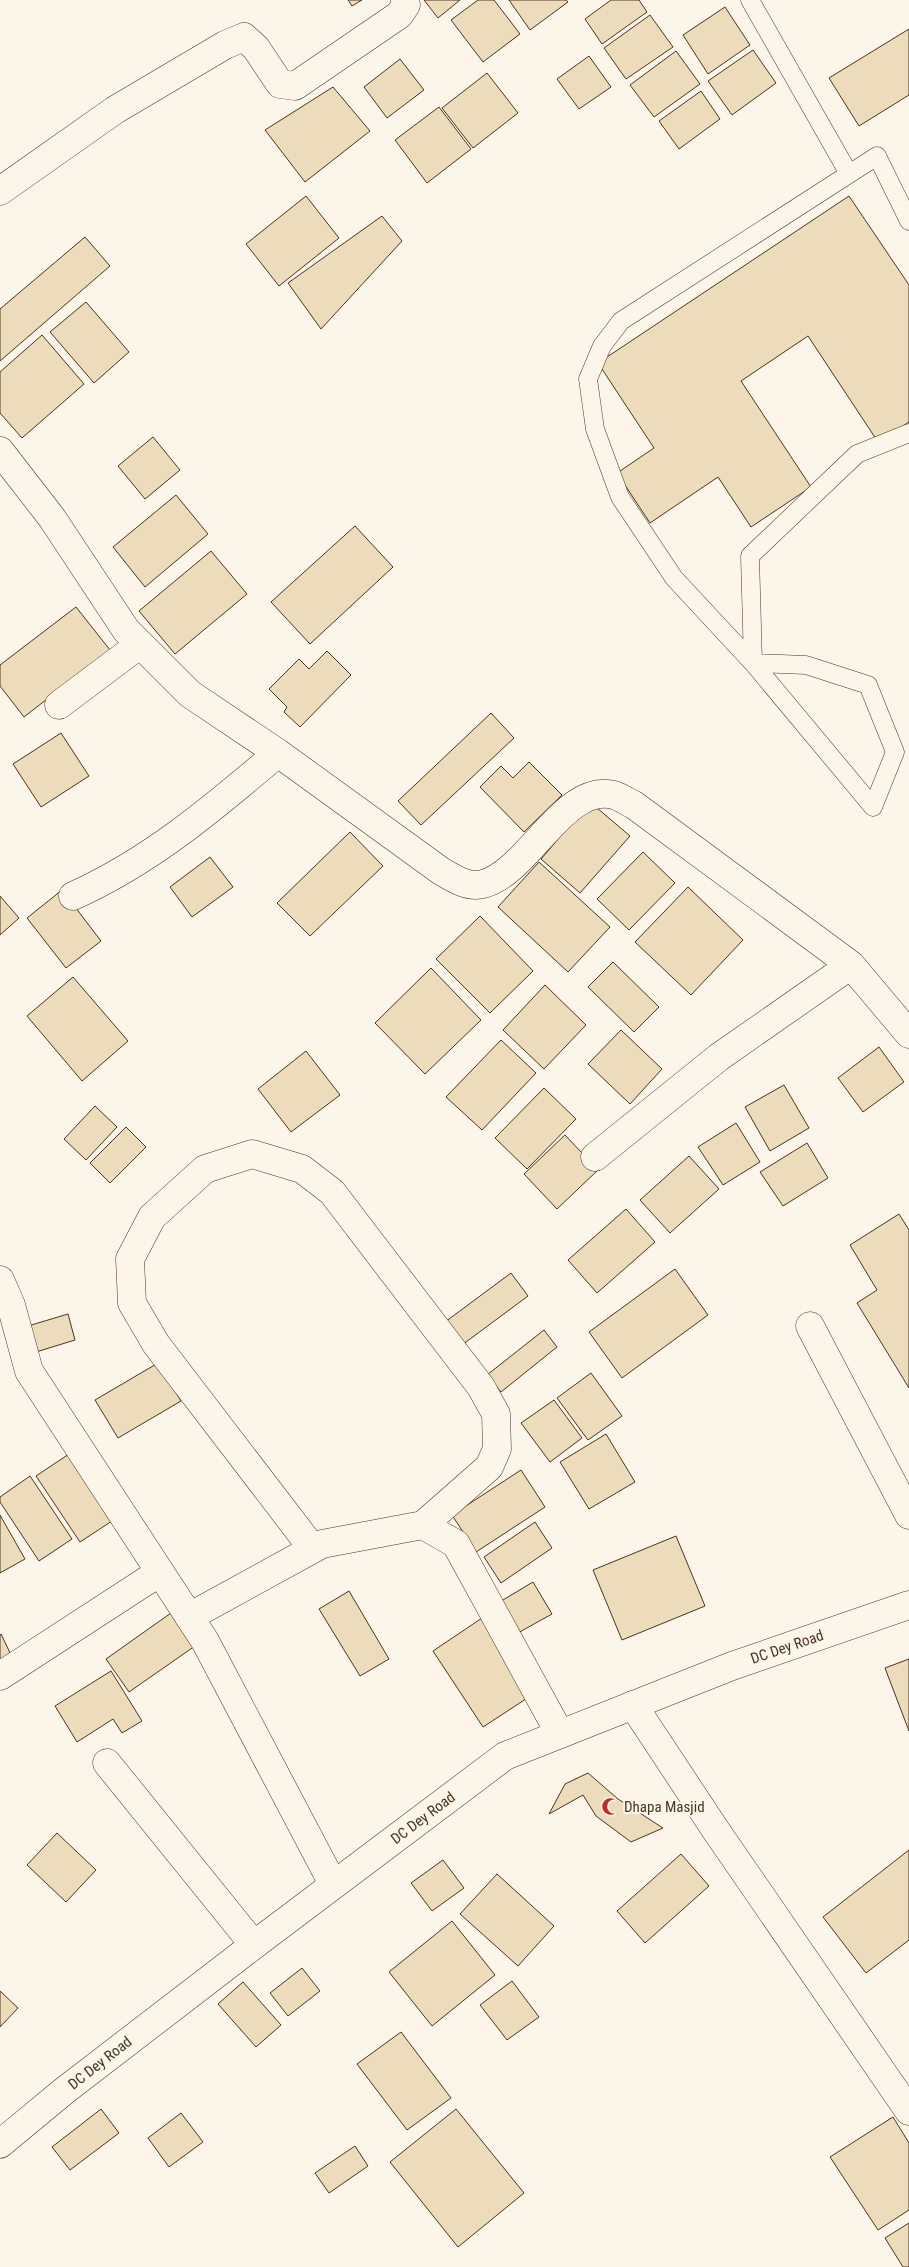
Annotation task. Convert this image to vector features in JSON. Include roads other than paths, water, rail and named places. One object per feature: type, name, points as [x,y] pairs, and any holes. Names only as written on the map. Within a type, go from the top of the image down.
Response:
[{"type":"street","points":[[0,191],[115,110],[225,45],[244,37],[256,48],[280,84],[295,86],[400,15],[406,5],[405,0]]},
{"type":"street","points":[[0,451],[52,518],[126,630],[190,694],[278,753],[441,871],[461,882],[482,885],[506,874],[576,802],[594,795],[613,794],[634,805],[851,965],[909,1034]]},
{"type":"street","points":[[59,705],[139,645]]},
{"type":"street","points":[[73,896],[111,879],[198,821],[278,753]]},
{"type":"street","points":[[595,1157],[718,1056],[851,965]]},
{"type":"street","points":[[189,1617],[313,1549],[322,1544],[423,1525],[489,1467],[497,1449],[496,1414],[481,1387],[332,1192],[302,1169],[252,1154],[206,1169],[152,1216],[130,1259],[132,1304],[156,1344],[313,1549]]},
{"type":"street","points":[[0,1280],[11,1305],[29,1371],[205,1641],[333,1884]]},
{"type":"street","points":[[810,1326],[909,1515]]},
{"type":"street","points":[[423,1525],[456,1544],[560,1734]]},
{"type":"street","points":[[0,1676],[160,1572]]},
{"type":"street","name":"DC Dey Road","points":[[0,2144],[64,2091],[333,1884],[505,1756],[732,1666],[909,1605]]},
{"type":"street","points":[[633,1705],[720,1837],[909,2111]]},
{"type":"street","points":[[107,1763],[254,1945]]},
{"type":"lane","points":[[750,0],[849,174]]},
{"type":"lane","points":[[752,663],[806,665],[868,685],[895,752],[873,807],[752,663],[674,578],[620,497],[595,429],[588,379],[602,346],[621,321],[877,156],[909,221]]},
{"type":"lane","points":[[752,663],[750,556],[857,454],[909,433]]},
{"type":"place","name":"Dhapa Masjid","points":[[610,1807]]}]
